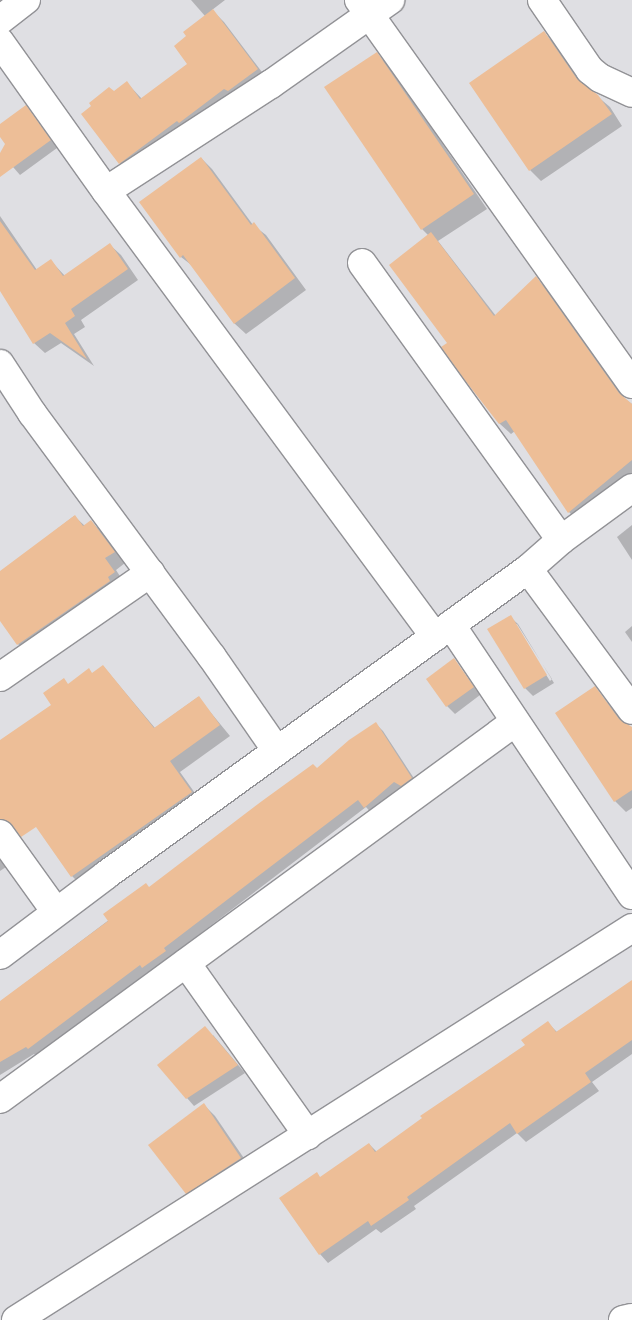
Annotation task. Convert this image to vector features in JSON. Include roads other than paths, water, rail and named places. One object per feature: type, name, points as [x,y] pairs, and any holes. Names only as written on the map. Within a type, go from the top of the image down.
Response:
[{"type":"street","points":[[0,20],[26,0]]},
{"type":"street","points":[[542,0],[590,70],[600,78],[632,93]]},
{"type":"street","points":[[106,191],[271,84],[373,5],[632,384]]},
{"type":"street","points":[[0,42],[106,191],[443,631],[515,722],[632,895]]},
{"type":"street","points":[[362,263],[561,540]]},
{"type":"street","points":[[0,364],[32,413],[277,751]]},
{"type":"street","points":[[0,955],[56,912],[528,569],[561,540],[632,488]]},
{"type":"street","points":[[528,569],[629,700]]},
{"type":"street","points":[[0,676],[150,574]]},
{"type":"street","points":[[0,1099],[515,722]]},
{"type":"street","points":[[0,834],[56,912]]},
{"type":"street","points":[[16,1320],[632,928]]},
{"type":"street","points":[[186,963],[308,1135]]},
{"type":"street","points":[[622,1320],[632,1318]]}]
